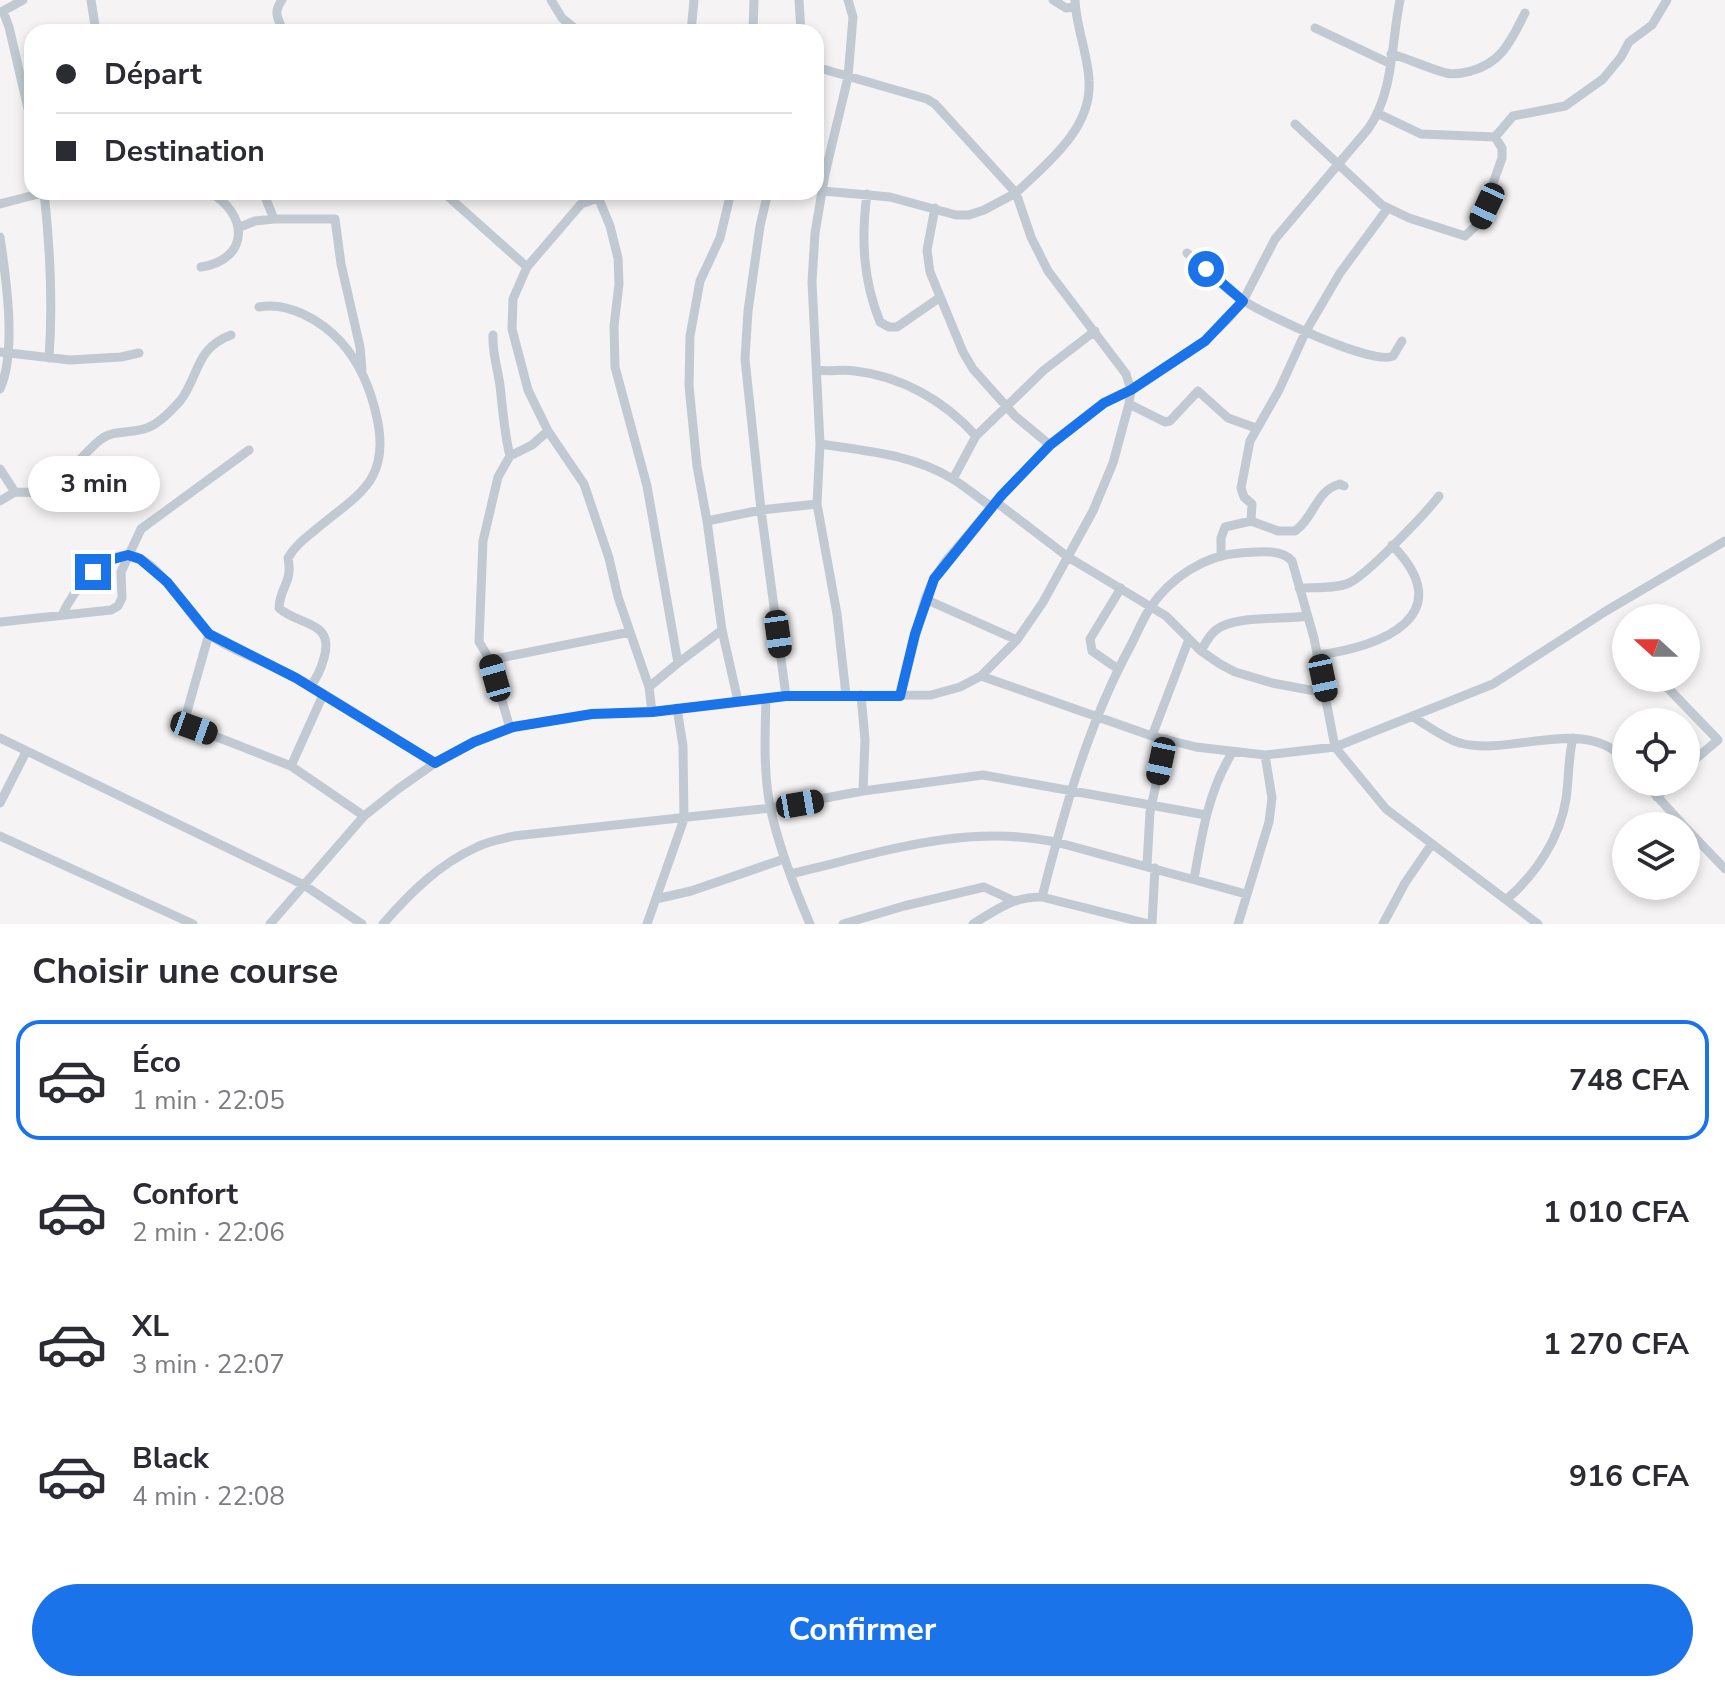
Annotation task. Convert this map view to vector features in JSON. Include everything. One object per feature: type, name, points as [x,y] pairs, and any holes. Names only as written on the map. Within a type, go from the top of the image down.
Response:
[{"type":"street","points":[[23,0],[1,9],[9,27],[24,92]]},
{"type":"street","points":[[91,0],[95,24]]},
{"type":"street","points":[[281,24],[275,17],[276,8],[282,0]]},
{"type":"street","points":[[551,0],[569,24]]},
{"type":"street","points":[[692,24],[694,0]]},
{"type":"street","points":[[753,24],[754,0]]},
{"type":"street","points":[[799,0],[800,24]]},
{"type":"street","points":[[824,186],[848,77],[853,17],[848,0]]},
{"type":"street","points":[[824,191],[867,194],[956,215],[969,215],[993,207],[1016,193],[1063,147],[1086,110],[1089,81],[1075,4],[1066,8],[1053,0]]},
{"type":"street","points":[[900,696],[925,599],[945,562],[1050,445],[1104,403],[1131,390],[1205,341],[1243,301],[1275,239],[1293,215],[1379,114],[1400,0]]},
{"type":"street","points":[[1495,137],[1513,116],[1565,106],[1603,79],[1629,42],[1652,25],[1667,0]]},
{"type":"street","points":[[1315,28],[1390,59],[1417,61],[1457,74],[1493,62],[1503,54],[1525,13]]},
{"type":"street","points":[[270,924],[364,816],[435,763],[474,742],[510,728],[592,714],[652,712],[786,696],[931,695],[960,687],[981,676],[1017,640],[1093,511],[1113,463],[1129,404],[1131,390],[1126,374],[1048,271],[1031,237],[1016,193],[935,104],[916,94],[824,70]]},
{"type":"street","points":[[1379,114],[1421,134],[1495,137]]},
{"type":"street","points":[[1295,124],[1388,208],[1465,236],[1479,223],[1502,158],[1502,148],[1495,137]]},
{"type":"street","points":[[867,194],[863,228],[865,266],[880,322],[897,327],[939,298]]},
{"type":"street","points":[[0,204],[24,197]]},
{"type":"street","points":[[45,200],[52,330],[49,358]]},
{"type":"street","points":[[201,267],[221,261],[240,236],[240,227],[219,200]]},
{"type":"street","points":[[266,200],[274,219]]},
{"type":"street","points":[[452,200],[527,267]]},
{"type":"street","points":[[587,200],[527,267],[513,299],[512,329],[528,390],[548,431],[584,484],[649,687],[652,712]]},
{"type":"street","points":[[599,200],[610,226],[618,258],[615,367],[647,486],[678,663]]},
{"type":"street","points":[[729,200],[720,238],[700,281],[690,336],[697,466],[722,630],[738,701]]},
{"type":"street","points":[[766,200],[752,282],[745,359],[786,696]]},
{"type":"street","points":[[821,200],[815,233],[812,282],[820,444],[817,504],[837,614],[846,695]]},
{"type":"street","points":[[935,208],[927,250],[930,272],[973,369],[1007,406],[1050,445]]},
{"type":"street","points":[[1251,521],[1252,504],[1244,497],[1241,488],[1247,447],[1279,390],[1306,331],[1340,273],[1388,208]]},
{"type":"street","points":[[240,227],[255,221],[274,219],[335,219],[362,370],[374,402],[382,441],[379,462],[364,488],[290,554],[290,575],[278,603],[282,612],[315,627],[325,638],[326,648],[320,670],[310,687]]},
{"type":"street","points":[[0,237],[5,270],[4,352],[8,369],[0,389]]},
{"type":"street","points":[[1187,253],[1243,301],[1306,331],[1379,359],[1393,356],[1402,341]]},
{"type":"street","points":[[259,307],[277,306],[315,321],[335,335],[362,370]]},
{"type":"street","points":[[953,479],[976,436],[1044,370],[1095,331]]},
{"type":"street","points":[[0,501],[15,492],[48,493],[100,440],[112,433],[148,428],[179,401],[188,388],[196,365],[212,347],[231,335]]},
{"type":"street","points":[[493,335],[503,410],[502,427],[510,456]]},
{"type":"street","points":[[4,352],[49,358],[94,359],[139,353]]},
{"type":"street","points":[[817,370],[869,373],[913,388],[945,407],[976,436]]},
{"type":"street","points":[[1129,404],[1165,422],[1170,421],[1198,391],[1228,418],[1256,428]]},
{"type":"street","points":[[510,728],[490,660],[479,642],[483,541],[498,477],[510,456],[532,445],[548,431]]},
{"type":"street","points":[[820,444],[894,455],[953,479],[1068,557],[1151,606],[1174,622],[1201,651],[1235,672],[1326,693]]},
{"type":"street","points":[[0,622],[111,610],[118,606],[122,598],[121,572],[141,529],[249,450]]},
{"type":"street","points":[[0,469],[15,492]]},
{"type":"street","points":[[1221,554],[1225,527],[1251,521],[1278,531],[1295,531],[1308,519],[1328,488],[1340,484],[1344,486]]},
{"type":"street","points":[[1299,588],[1349,583],[1370,568],[1429,510],[1439,496]]},
{"type":"street","points":[[707,521],[761,510],[817,504]]},
{"type":"street","points":[[981,676],[1152,736],[1232,753],[1265,755],[1335,747],[1493,684],[1606,611],[1725,541]]},
{"type":"street","points":[[1318,655],[1377,641],[1397,630],[1410,618],[1420,594],[1414,575],[1392,545]]},
{"type":"street","points":[[1042,897],[1056,842],[1098,718],[1118,669],[1151,606],[1179,577],[1221,554],[1265,552],[1283,554],[1292,561],[1318,655],[1335,747],[1386,809],[1538,924]]},
{"type":"street","points":[[62,615],[68,602],[93,572],[110,560],[128,555],[140,559],[167,582],[209,634],[310,687],[435,763]]},
{"type":"street","points":[[1118,669],[1097,657],[1092,651],[1090,639],[1121,588]]},
{"type":"street","points":[[925,599],[1017,640]]},
{"type":"street","points":[[1201,651],[1219,626],[1307,616]]},
{"type":"street","points":[[649,687],[722,630]]},
{"type":"street","points":[[490,660],[630,632]]},
{"type":"street","points":[[209,634],[186,715],[188,723],[291,766],[364,816]]},
{"type":"street","points":[[1152,736],[1189,639]]},
{"type":"street","points":[[1672,692],[1687,708]]},
{"type":"street","points":[[291,766],[323,695]]},
{"type":"street","points":[[861,695],[865,740],[863,791]]},
{"type":"street","points":[[766,698],[765,754],[771,808],[784,859],[809,922],[797,924]]},
{"type":"street","points":[[647,924],[684,819],[684,758],[677,708]]},
{"type":"street","points":[[1412,716],[1457,743],[1501,746],[1559,737],[1612,750]]},
{"type":"street","points":[[1700,721],[1718,740],[1700,755]]},
{"type":"street","points":[[0,738],[304,885],[355,922]]},
{"type":"street","points":[[1507,899],[1549,850],[1559,827],[1566,800],[1573,738]]},
{"type":"street","points":[[973,924],[1012,900],[1042,897],[1151,924],[1151,805],[1166,739]]},
{"type":"street","points":[[0,803],[26,752]]},
{"type":"street","points":[[1194,879],[1206,815],[1219,774],[1232,753]]},
{"type":"street","points":[[1238,924],[1269,822],[1272,798],[1265,755]]},
{"type":"street","points":[[383,924],[413,890],[447,865],[479,846],[514,836],[771,808],[863,791],[983,775],[1206,815]]},
{"type":"street","points":[[1657,797],[1671,812]]},
{"type":"street","points":[[790,874],[922,842],[991,834],[1056,842],[1246,894]]},
{"type":"street","points":[[0,836],[193,924]]},
{"type":"street","points":[[1700,843],[1725,869]]},
{"type":"street","points":[[1383,924],[1405,883],[1431,845]]},
{"type":"street","points":[[656,899],[691,891],[784,859]]},
{"type":"street","points":[[843,924],[984,887],[1012,900]]},
{"type":"route","points":[[93,572],[110,560],[128,555],[140,559],[167,582],[209,634],[296,678],[435,763],[474,742],[513,727],[592,714],[652,712],[786,696],[900,696],[925,599],[934,579],[1001,496],[1050,445],[1104,403],[1131,390],[1205,341],[1243,301],[1206,269]]}]
